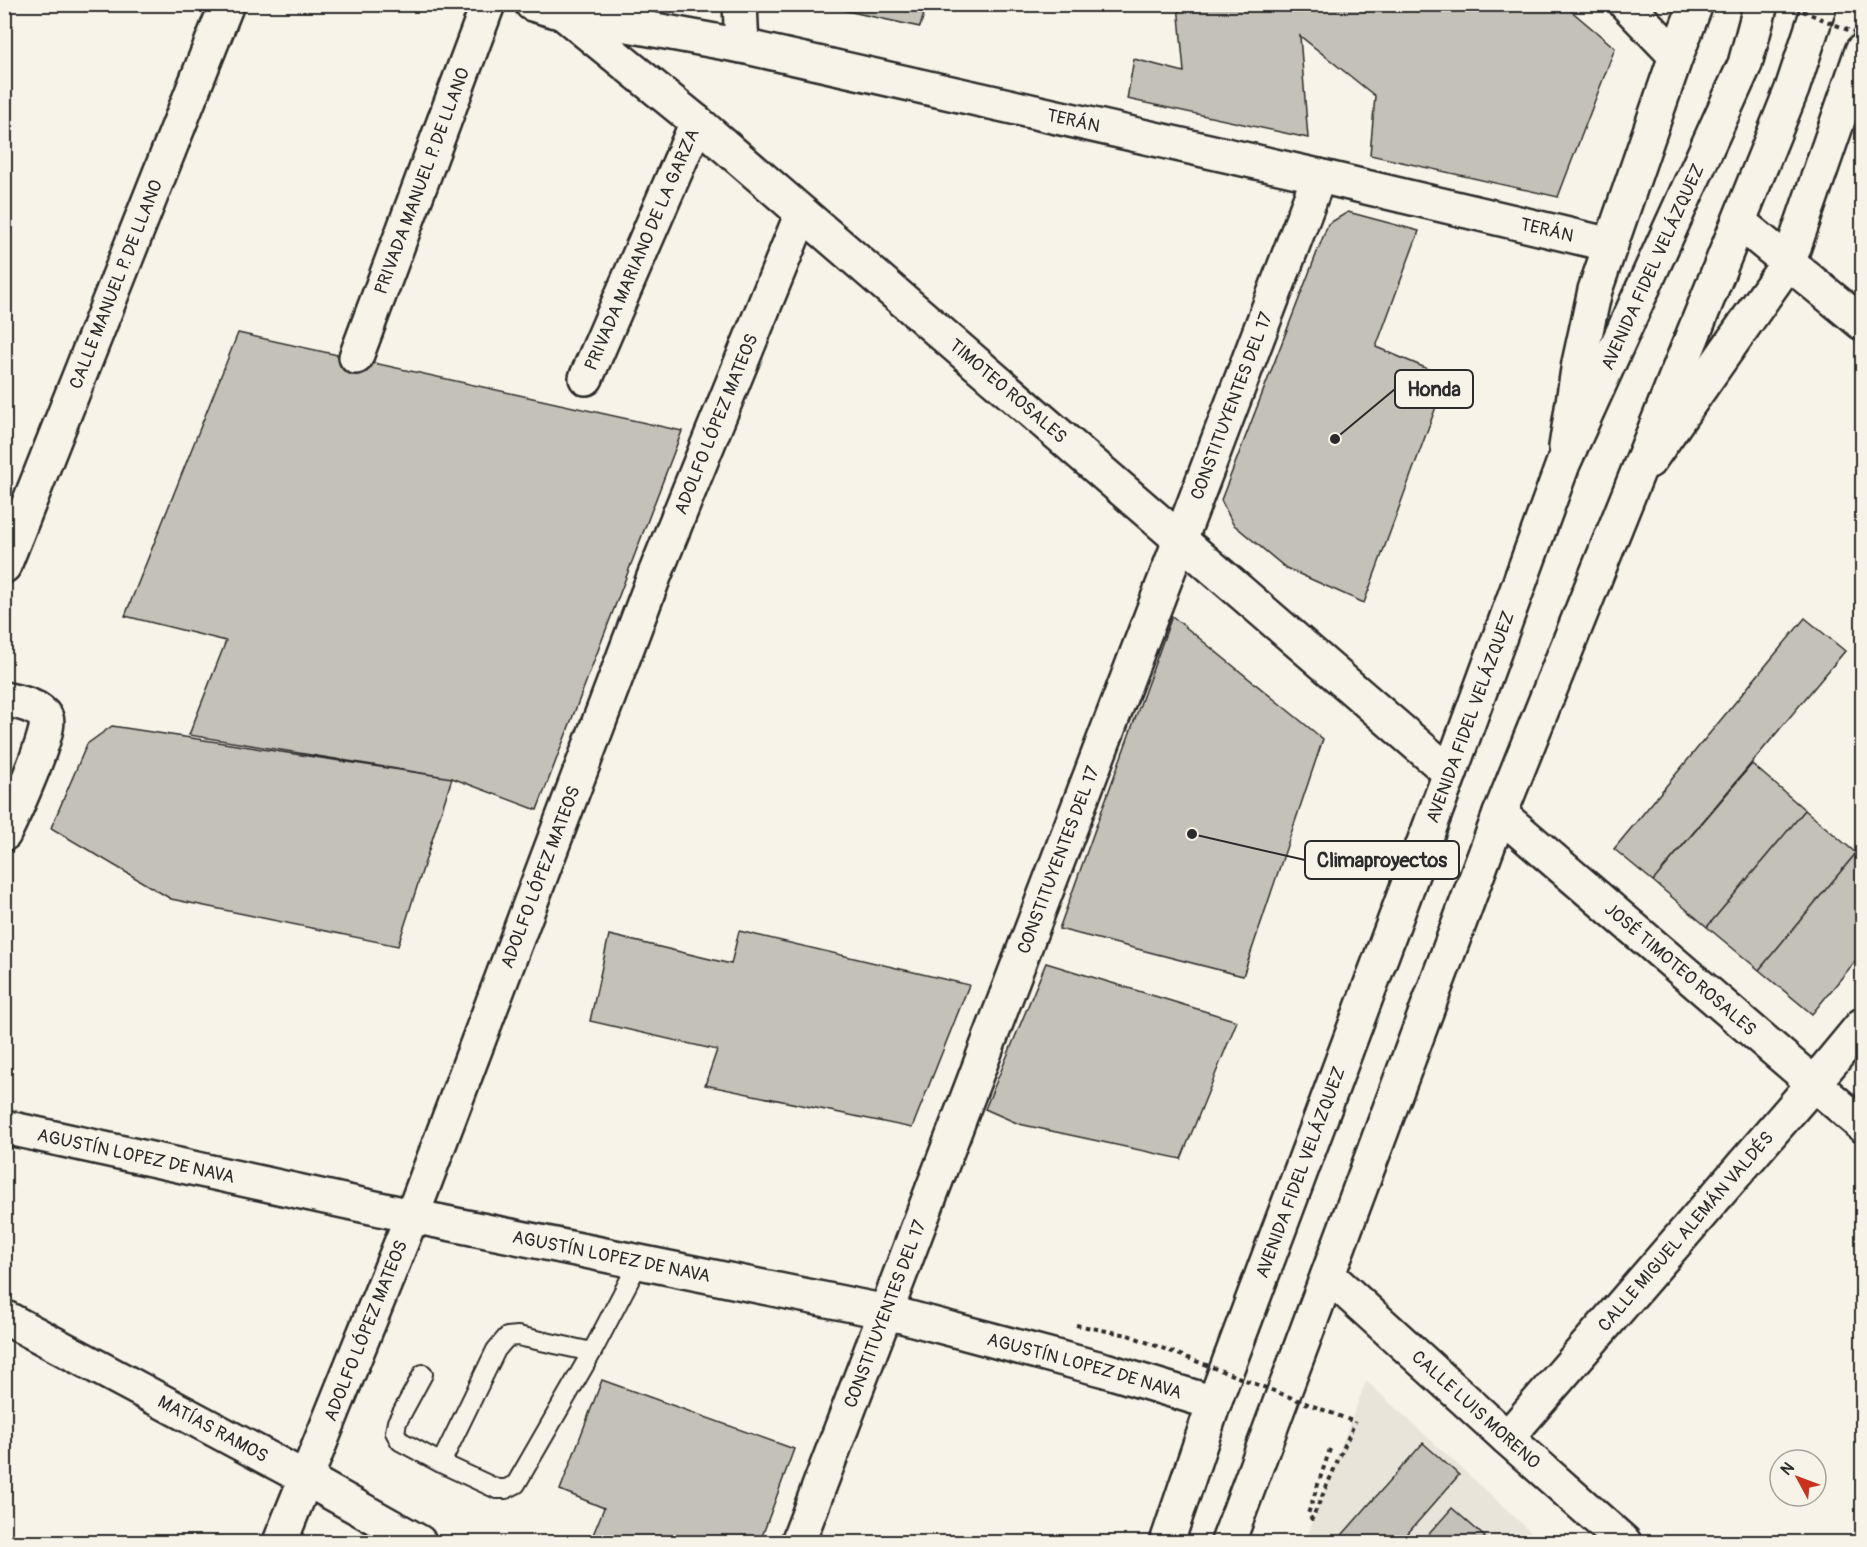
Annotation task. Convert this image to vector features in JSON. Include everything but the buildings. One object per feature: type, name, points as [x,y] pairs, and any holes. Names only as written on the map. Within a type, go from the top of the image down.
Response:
[{"type":"main road","name":"CALLE MANUEL P. DE LLANO","points":[[4,566],[227,4]]},
{"type":"main road","name":"PRIVADA MANUEL P. DE LLANO","points":[[356,357],[488,4]]},
{"type":"main road","name":"TERÁN","points":[[532,4],[563,13],[742,46],[1319,176],[1611,245]]},
{"type":"main road","points":[[740,4],[742,46]]},
{"type":"main road","points":[[1626,4],[1676,56]]},
{"type":"main road","points":[[1563,464],[1587,322],[1595,290],[1696,4]]},
{"type":"main road","name":"AVENIDA FIDEL VELÁZQUEZ","points":[[1167,1542],[1214,1403],[1563,464],[1740,75],[1761,4]]},
{"type":"main road","points":[[1228,1542],[1500,813],[1792,89],[1820,4]]},
{"type":"main road","name":"TIMOTEO ROSALES","points":[[563,13],[697,122],[1450,773]]},
{"type":"main road","points":[[1635,480],[1789,261],[1863,51]]},
{"type":"main road","name":"PRIVADA MARIANO DE LA GARZA","points":[[586,378],[697,122]]},
{"type":"main road","name":"CONSTITUYENTES DEL 17","points":[[798,1542],[1319,176]]},
{"type":"main road","name":"ADOLFO LÓPEZ MATEOS","points":[[280,1542],[412,1216],[655,574],[802,213]]},
{"type":"main road","points":[[1739,222],[1863,323]]},
{"type":"main road","points":[[4,699],[25,704],[46,717],[48,723],[44,741],[4,834]]},
{"type":"main road","name":"JOSÉ TIMOTEO ROSALES","points":[[1500,813],[1863,1125]]},
{"type":"main road","name":"CALLE MIGUEL ALEMÁN VALDÉS","points":[[1507,1438],[1863,1025]]},
{"type":"main road","name":"AGUSTÍN LOPEZ DE NAVA","points":[[4,1127],[412,1216],[886,1312],[1106,1370],[1214,1403]]},
{"type":"main road","name":"CALLE LUIS MORENO","points":[[1328,1275],[1624,1542]]},
{"type":"main road","name":"MATÍAS RAMOS","points":[[4,1317],[305,1478],[419,1542]]},
{"type":"lane","points":[[423,1374],[397,1422],[395,1432],[400,1441],[497,1489],[506,1489],[516,1484],[592,1352],[639,1262]]},
{"type":"lane","points":[[441,1463],[496,1350],[507,1337],[518,1336],[592,1352]]},
{"type":"path","points":[[1786,4],[1863,36]]},
{"type":"path","points":[[1128,1335],[1355,1422],[1312,1519],[1308,1514],[1330,1449]]},
{"type":"shaded area","points":[[1366,1381],[1542,1542],[1305,1542]]},
{"type":"place","name":"Honda","points":[[1335,439]]},
{"type":"place","name":"Climaproyectos","points":[[1192,834]]}]
